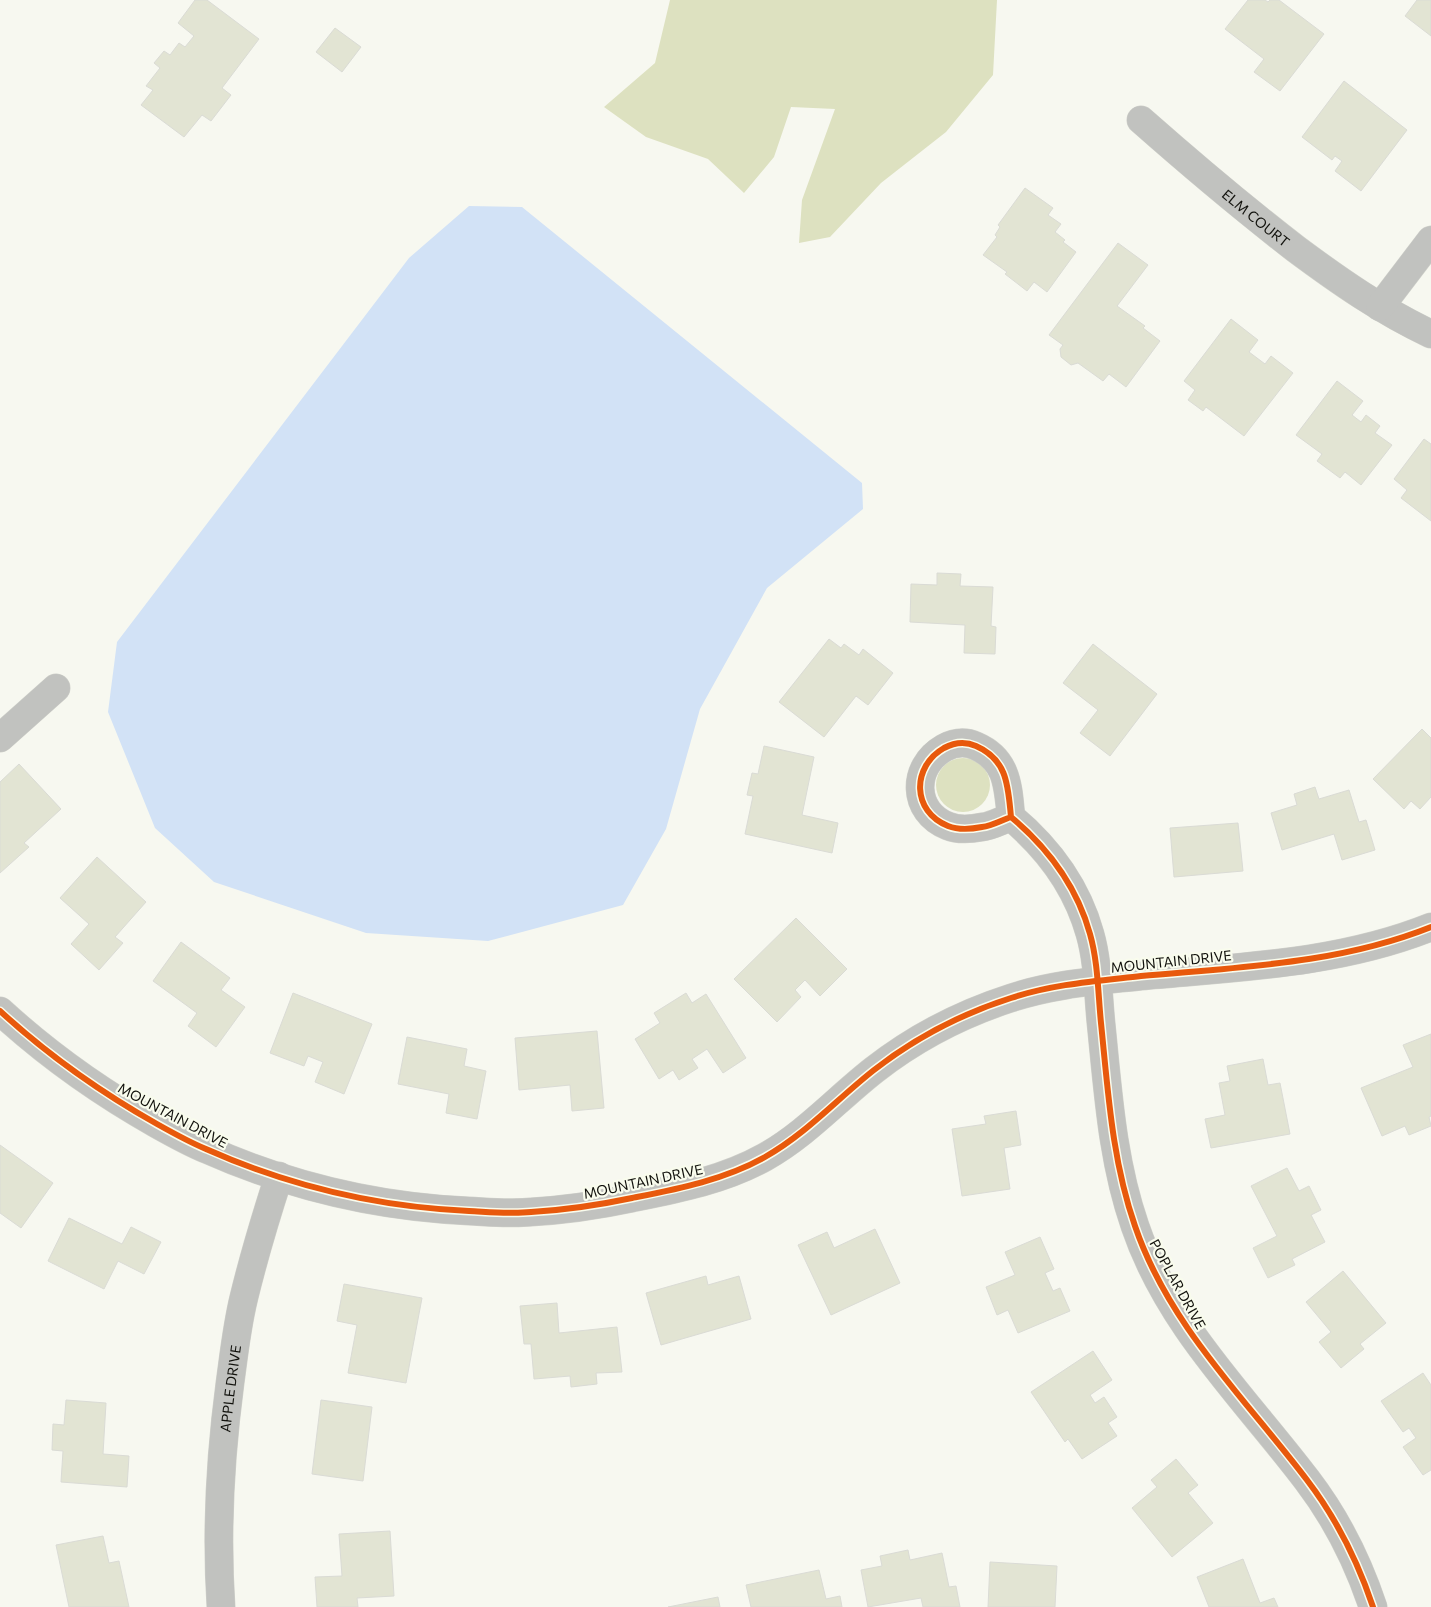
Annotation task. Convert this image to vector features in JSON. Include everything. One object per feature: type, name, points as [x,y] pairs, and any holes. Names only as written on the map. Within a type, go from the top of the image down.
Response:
[{"type":"street","name":"ELM COURT","points":[[1141,120],[1215,185],[1345,286],[1431,334]]},
{"type":"street","points":[[1380,307],[1431,240]]},
{"type":"street","points":[[0,738],[56,688]]},
{"type":"street","name":"POPLAR DRIVE","points":[[1011,817],[1047,852],[1072,890],[1090,933],[1096,960],[1111,1122],[1117,1163],[1127,1204],[1141,1245],[1182,1321],[1228,1383],[1308,1481],[1329,1513],[1348,1545],[1373,1607]]},
{"type":"street","name":"MOUNTAIN DRIVE","points":[[0,1011],[72,1071],[130,1109],[203,1148],[279,1176],[319,1188],[386,1203],[416,1208],[529,1213],[608,1203],[696,1185],[763,1158],[791,1141],[873,1071],[926,1034],[956,1018],[1012,997],[1042,989],[1097,980],[1317,959],[1401,939],[1431,927]]},
{"type":"street","name":"APPLE DRIVE","points":[[221,1607],[220,1482],[226,1411],[244,1299],[258,1242],[279,1176]]},
{"type":"green space","points":[[670,0],[997,0],[993,75],[946,132],[881,183],[830,237],[799,243],[802,200],[835,109],[791,107],[774,157],[744,193],[708,159],[646,137],[604,107],[655,63]]},
{"type":"green space","points":[[963,758],[973,760],[982,766],[988,775],[990,785],[988,795],[982,804],[973,810],[963,812],[953,810],[944,804],[938,795],[936,785],[938,775],[944,766],[953,760]]},
{"type":"water","points":[[469,206],[522,207],[862,483],[863,509],[767,588],[700,709],[666,829],[623,905],[488,941],[366,933],[214,882],[155,828],[108,712],[117,642],[409,258]]},
{"type":"building","points":[[195,0],[207,0],[259,39],[222,88],[231,95],[211,121],[202,115],[184,137],[141,105],[153,90],[146,86],[160,68],[154,63],[164,51],[170,55],[179,43],[185,47],[194,36],[178,23]]},
{"type":"building","points":[[1248,0],[1265,0],[1268,2],[1270,0],[1279,0],[1324,34],[1280,91],[1254,72],[1264,59],[1225,29]]},
{"type":"building","points":[[1417,0],[1431,0],[1431,36],[1405,16]]},
{"type":"building","points":[[335,28],[361,47],[342,72],[316,52]]},
{"type":"building","points":[[1344,81],[1407,130],[1361,191],[1335,171],[1342,161],[1335,156],[1332,160],[1302,137]]},
{"type":"building","points":[[1025,188],[1053,208],[1048,215],[1061,224],[1055,232],[1065,240],[1063,242],[1076,252],[1047,292],[1034,282],[1027,291],[1005,274],[1007,272],[983,255],[997,237],[995,235],[1000,227],[998,225]]},
{"type":"building","points":[[1118,243],[1148,265],[1117,306],[1145,326],[1143,328],[1160,341],[1126,387],[1109,374],[1103,381],[1078,363],[1071,365],[1061,357],[1060,349],[1063,345],[1049,335]]},
{"type":"building","points":[[1231,319],[1258,340],[1249,352],[1265,364],[1271,356],[1293,373],[1244,436],[1206,407],[1203,411],[1188,400],[1195,390],[1184,381]]},
{"type":"building","points":[[1337,381],[1363,401],[1352,415],[1361,422],[1366,415],[1380,426],[1375,433],[1392,445],[1361,485],[1345,472],[1340,478],[1317,461],[1322,454],[1296,435]]},
{"type":"building","points":[[1424,439],[1431,444],[1431,521],[1401,498],[1407,490],[1394,479]]},
{"type":"building","points":[[937,573],[961,574],[960,586],[993,587],[991,626],[996,627],[995,654],[964,653],[965,625],[910,622],[911,584],[937,585]]},
{"type":"building","points":[[829,639],[841,648],[844,644],[859,655],[863,649],[893,673],[868,705],[856,696],[824,737],[779,702]]},
{"type":"building","points":[[1093,644],[1157,694],[1110,756],[1080,733],[1098,710],[1063,683]]},
{"type":"building","points":[[1422,729],[1431,738],[1431,797],[1420,809],[1411,801],[1404,809],[1373,779]]},
{"type":"building","points":[[764,746],[814,757],[802,815],[838,823],[832,853],[745,834],[753,796],[747,795],[752,773],[758,774]]},
{"type":"building","points":[[19,764],[61,809],[24,843],[29,847],[0,873],[0,782]]},
{"type":"building","points":[[1315,787],[1319,799],[1349,790],[1359,822],[1366,820],[1375,850],[1342,860],[1334,834],[1282,850],[1271,813],[1297,805],[1294,794]]},
{"type":"building","points":[[1238,823],[1243,871],[1174,877],[1170,828]]},
{"type":"building","points":[[97,857],[146,902],[115,937],[123,943],[99,970],[71,944],[89,924],[60,898]]},
{"type":"building","points":[[796,918],[847,969],[820,996],[805,980],[795,990],[801,997],[777,1022],[734,979]]},
{"type":"building","points":[[181,942],[230,978],[221,990],[245,1007],[216,1047],[188,1026],[197,1013],[153,981]]},
{"type":"building","points":[[293,993],[372,1024],[344,1094],[315,1082],[323,1062],[308,1056],[304,1066],[270,1053]]},
{"type":"building","points":[[686,993],[692,1003],[706,994],[746,1058],[723,1073],[707,1049],[692,1059],[698,1068],[679,1080],[673,1070],[659,1079],[635,1039],[660,1023],[654,1013]]},
{"type":"building","points":[[597,1031],[604,1108],[572,1111],[570,1085],[519,1090],[515,1038]]},
{"type":"building","points":[[1431,1034],[1431,1116],[1429,1117],[1431,1126],[1409,1135],[1405,1126],[1382,1136],[1361,1088],[1413,1067],[1403,1045]]},
{"type":"building","points":[[407,1037],[467,1049],[464,1066],[486,1071],[477,1119],[446,1113],[449,1094],[398,1084]]},
{"type":"building","points":[[1263,1059],[1268,1085],[1280,1083],[1290,1134],[1211,1148],[1205,1119],[1225,1115],[1219,1083],[1230,1081],[1227,1066]]},
{"type":"building","points":[[1016,1111],[1021,1145],[1004,1148],[1010,1189],[962,1196],[952,1129],[986,1124],[984,1116]]},
{"type":"building","points":[[0,1145],[53,1183],[21,1228],[0,1213]]},
{"type":"building","points":[[1287,1168],[1299,1191],[1309,1186],[1321,1210],[1311,1215],[1325,1242],[1292,1259],[1295,1265],[1268,1278],[1253,1248],[1277,1236],[1251,1186]]},
{"type":"building","points":[[69,1218],[122,1244],[131,1227],[161,1242],[144,1274],[118,1261],[104,1289],[48,1261]]},
{"type":"building","points":[[875,1229],[900,1283],[831,1315],[798,1245],[827,1232],[834,1248]]},
{"type":"building","points":[[1040,1237],[1054,1269],[1045,1273],[1053,1291],[1060,1288],[1070,1311],[1018,1333],[1008,1310],[997,1315],[986,1287],[1015,1275],[1005,1252]]},
{"type":"building","points":[[1343,1271],[1386,1323],[1360,1344],[1364,1349],[1341,1368],[1319,1342],[1331,1332],[1306,1302]]},
{"type":"building","points":[[706,1276],[708,1285],[739,1276],[751,1319],[661,1345],[646,1293]]},
{"type":"building","points":[[344,1284],[422,1298],[406,1383],[348,1373],[357,1325],[337,1321]]},
{"type":"building","points":[[557,1303],[559,1333],[617,1327],[622,1372],[596,1373],[597,1384],[571,1387],[570,1376],[534,1379],[531,1344],[524,1344],[520,1306]]},
{"type":"building","points":[[1093,1351],[1112,1380],[1090,1395],[1095,1403],[1104,1397],[1117,1417],[1108,1423],[1117,1436],[1082,1459],[1068,1439],[1065,1442],[1031,1392]]},
{"type":"building","points":[[1423,1373],[1431,1385],[1431,1470],[1423,1475],[1403,1447],[1416,1438],[1409,1428],[1403,1432],[1381,1401]]},
{"type":"building","points":[[66,1400],[106,1403],[103,1454],[129,1456],[127,1487],[61,1482],[63,1451],[52,1450],[53,1424],[64,1425]]},
{"type":"building","points":[[321,1400],[372,1407],[363,1481],[312,1474]]},
{"type":"building","points":[[1176,1459],[1198,1485],[1188,1493],[1213,1523],[1172,1557],[1132,1508],[1157,1487],[1151,1480]]},
{"type":"building","points":[[390,1531],[394,1596],[357,1598],[358,1607],[317,1607],[315,1577],[342,1576],[339,1534]]},
{"type":"building","points":[[103,1536],[109,1563],[119,1561],[129,1607],[69,1607],[56,1545]]},
{"type":"building","points":[[908,1550],[910,1560],[942,1553],[949,1587],[956,1586],[960,1607],[923,1607],[921,1598],[868,1607],[861,1570],[882,1566],[880,1556]]},
{"type":"building","points":[[1243,1559],[1260,1603],[1274,1598],[1278,1607],[1209,1607],[1197,1577]]},
{"type":"building","points":[[990,1562],[1057,1566],[1055,1607],[988,1607]]},
{"type":"building","points":[[819,1570],[826,1599],[840,1596],[842,1607],[751,1607],[746,1585]]},
{"type":"building","points":[[718,1597],[720,1607],[668,1607]]},
{"type":"cycle path","points":[[1011,817],[989,825],[969,829],[948,826],[936,819],[928,811],[922,800],[920,789],[921,777],[926,766],[933,756],[944,748],[956,743],[972,744],[987,752],[995,759],[1004,776],[1009,795],[1011,817],[1049,855],[1069,884],[1084,917],[1093,945],[1116,1151],[1127,1201],[1150,1262],[1188,1329],[1210,1360],[1318,1495],[1337,1525],[1353,1557],[1373,1607]]},
{"type":"cycle path","points":[[0,1011],[56,1058],[115,1099],[181,1137],[237,1162],[302,1184],[368,1199],[435,1209],[523,1213],[620,1201],[700,1183],[749,1165],[794,1138],[860,1081],[922,1037],[956,1019],[1011,998],[1043,989],[1075,984],[1288,962],[1325,956],[1361,949],[1431,927]]}]
